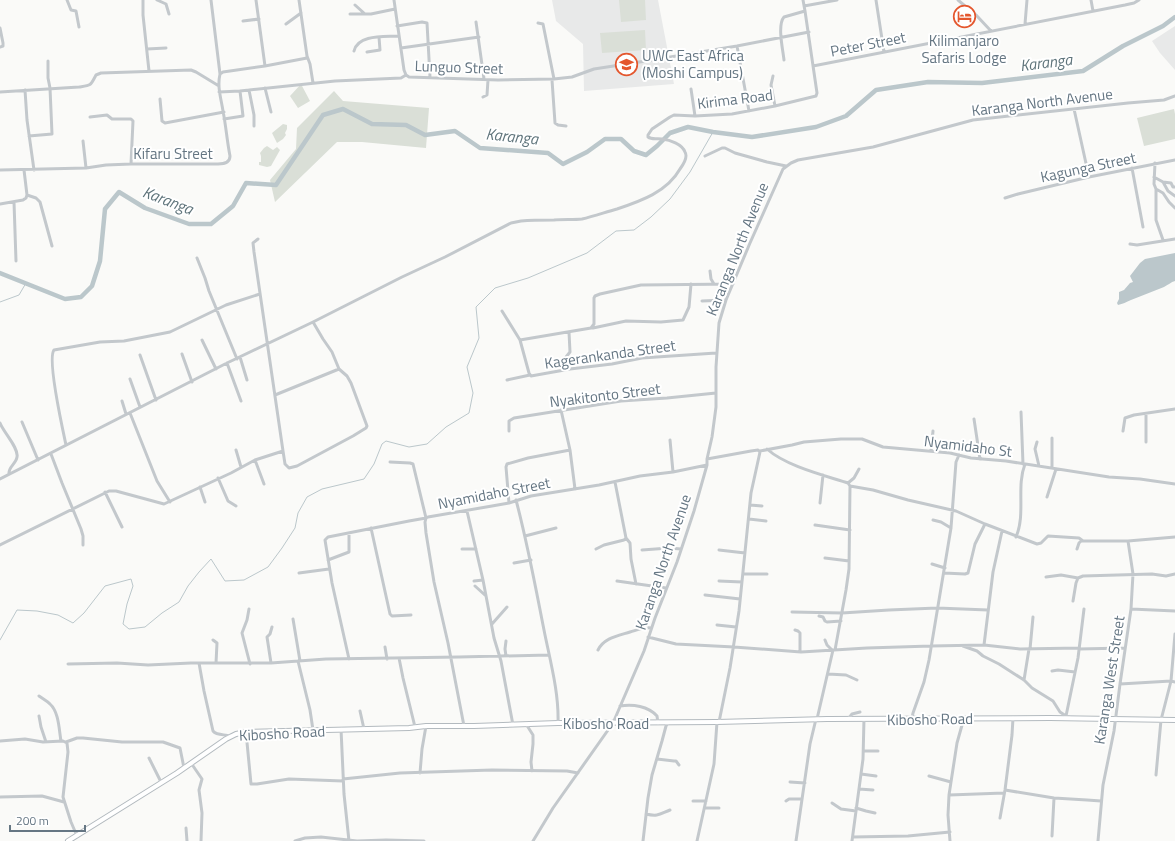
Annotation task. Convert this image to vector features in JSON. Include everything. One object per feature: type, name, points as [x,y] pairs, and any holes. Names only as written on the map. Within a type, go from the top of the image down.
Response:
[{"type":"street","points":[[67,0],[70,9],[76,12],[79,27]]},
{"type":"street","points":[[143,0],[149,71]]},
{"type":"street","points":[[157,0],[166,4],[169,14]]},
{"type":"street","name":"Kifaru Street","points":[[0,170],[86,168],[106,165],[131,164],[218,164],[228,162],[230,160],[230,156],[224,112],[219,92],[220,74],[211,0]]},
{"type":"street","points":[[256,0],[265,66]]},
{"type":"street","points":[[299,0],[307,56],[313,83]]},
{"type":"street","name":"Lunguo Street","points":[[394,0],[404,70],[406,75],[409,76],[486,79],[564,78],[576,76],[594,68],[737,46],[808,32]]},
{"type":"street","points":[[802,0],[813,66]]},
{"type":"street","points":[[804,6],[837,0]]},
{"type":"street","points":[[876,0],[884,52]]},
{"type":"street","points":[[958,0],[992,31]]},
{"type":"street","points":[[1025,24],[1026,0]]},
{"type":"street","points":[[1091,0],[1093,11]]},
{"type":"street","name":"Peter Street","points":[[813,66],[1134,3],[1139,0]]},
{"type":"street","points":[[355,5],[365,14]]},
{"type":"street","points":[[350,14],[365,14],[395,9]]},
{"type":"street","points":[[784,60],[781,37],[781,23],[783,18],[805,11]]},
{"type":"street","points":[[286,24],[301,13]]},
{"type":"street","points":[[243,21],[259,19]]},
{"type":"street","points":[[397,26],[422,22],[427,23],[430,77]]},
{"type":"street","points":[[476,22],[486,79],[487,94],[484,96]]},
{"type":"street","points":[[538,23],[543,24],[553,79],[554,122],[558,125],[566,126]]},
{"type":"street","points":[[0,28],[3,43],[3,46],[0,47]]},
{"type":"street","points":[[354,51],[356,47],[365,40],[379,37],[398,36]]},
{"type":"street","points":[[367,52],[380,50],[379,37]]},
{"type":"street","points":[[401,48],[479,37]]},
{"type":"street","points":[[737,46],[749,110]]},
{"type":"street","points":[[147,49],[166,48]]},
{"type":"street","points":[[220,74],[223,72],[303,59],[307,58],[307,56]]},
{"type":"street","points":[[29,136],[52,134],[48,61]]},
{"type":"street","name":"Kirima Road","points":[[313,322],[516,221],[581,219],[647,198],[658,192],[676,176],[685,158],[685,152],[676,144],[668,140],[648,137],[652,129],[670,117],[678,115],[695,116],[726,114],[775,106],[816,96],[817,93],[813,66]]},
{"type":"street","points":[[0,92],[89,85],[93,82],[96,74],[101,72],[193,70],[219,86]]},
{"type":"street","points":[[219,92],[343,80],[401,78],[406,75]]},
{"type":"street","points":[[773,76],[771,82],[775,106]]},
{"type":"street","points":[[265,88],[271,112]]},
{"type":"street","points":[[691,89],[695,116]]},
{"type":"street","points":[[25,90],[34,170]]},
{"type":"street","points":[[249,90],[254,115],[254,126]]},
{"type":"street","points":[[224,119],[243,116],[240,91]]},
{"type":"street","name":"Karanga North Avenue","points":[[533,841],[553,808],[613,723],[636,671],[681,549],[707,465],[715,420],[716,353],[719,323],[726,300],[750,243],[781,172],[786,166],[798,160],[873,147],[973,120],[1164,100],[1175,96]]},
{"type":"street","points":[[160,99],[162,121],[165,124],[224,112]]},
{"type":"street","points":[[1074,109],[1089,177]]},
{"type":"street","points":[[90,117],[107,115],[112,119],[133,121],[131,164]]},
{"type":"street","points":[[83,141],[86,168]]},
{"type":"street","points":[[705,156],[722,148],[726,148],[735,153],[786,166]]},
{"type":"street","name":"Kagunga Street","points":[[1005,198],[1089,177],[1175,160]]},
{"type":"street","points":[[1155,163],[1154,184],[1156,189],[1156,220],[1163,240]]},
{"type":"street","points":[[1132,168],[1143,226]]},
{"type":"street","points":[[0,204],[26,199],[27,194],[24,170]]},
{"type":"street","points":[[1154,177],[1163,182],[1171,183],[1175,188]]},
{"type":"street","points":[[1163,182],[1168,191],[1175,196]]},
{"type":"street","points":[[1156,189],[1163,193],[1175,208]]},
{"type":"street","points":[[27,194],[36,198],[40,202],[52,246]]},
{"type":"street","points":[[14,202],[16,261]]},
{"type":"street","points":[[0,479],[227,363],[239,358],[268,344],[313,322],[333,355],[339,369],[352,383],[367,427],[294,467],[289,468],[286,466],[283,451],[268,344],[253,244],[254,241],[258,239]]},
{"type":"street","points":[[1130,244],[1137,245],[1175,239]]},
{"type":"street","points":[[197,258],[217,310],[239,358],[247,380]]},
{"type":"street","points":[[710,271],[711,279],[714,284]]},
{"type":"street","points":[[520,340],[589,329],[626,321],[660,322],[683,320],[689,307],[692,284]]},
{"type":"street","points":[[592,328],[594,324],[594,298],[597,295],[641,285],[733,284]]},
{"type":"street","points":[[66,445],[54,373],[52,353],[54,350],[100,342],[124,341],[166,333],[236,302],[260,294]]},
{"type":"street","points":[[702,301],[726,300]]},
{"type":"street","name":"Kagerankanda Street","points":[[502,311],[520,340],[530,375],[584,366],[612,364],[642,358],[716,353]]},
{"type":"street","points":[[566,357],[570,350],[569,332]]},
{"type":"street","points":[[202,340],[216,369]]},
{"type":"street","points":[[182,354],[192,382]]},
{"type":"street","points":[[140,355],[156,400]]},
{"type":"street","points":[[227,363],[242,401]]},
{"type":"street","points":[[275,395],[339,369]]},
{"type":"street","points":[[507,380],[530,375]]},
{"type":"street","points":[[130,379],[140,407]]},
{"type":"street","name":"Nyakitonto Street","points":[[510,431],[508,422],[510,420],[561,410],[621,401],[716,393]]},
{"type":"street","points":[[122,401],[157,481],[170,502]]},
{"type":"street","points":[[1123,431],[1125,418],[1175,409]]},
{"type":"street","points":[[561,410],[570,450],[575,489]]},
{"type":"street","points":[[1016,537],[1019,528],[1024,464],[1021,412]]},
{"type":"street","points":[[1146,414],[1146,442]]},
{"type":"street","points":[[974,418],[980,459]]},
{"type":"street","points":[[22,422],[38,460]]},
{"type":"street","points":[[0,423],[16,449],[17,454],[16,461],[9,469],[9,474]]},
{"type":"street","points":[[931,451],[933,431]]},
{"type":"street","points":[[1047,497],[1054,468],[1052,438]]},
{"type":"street","name":"Nyamidaho St","points":[[707,459],[760,451],[803,442],[865,439],[883,447],[950,453],[980,459],[1002,460],[1054,468],[1108,478],[1140,479],[1175,484]]},
{"type":"street","points":[[670,440],[673,472]]},
{"type":"street","points":[[1037,442],[1035,449],[1039,466]]},
{"type":"street","points":[[767,449],[788,462],[823,475],[849,484],[908,500],[956,511],[1016,537],[1037,544],[1041,543],[1048,536],[1079,538],[1083,541],[1128,541],[1175,538]]},
{"type":"street","points":[[236,450],[241,467]]},
{"type":"street","points":[[509,503],[506,475],[507,464],[570,450]]},
{"type":"street","points":[[0,545],[111,490],[163,504],[256,460],[283,451]]},
{"type":"street","points":[[697,841],[714,764],[718,722],[734,647],[752,487],[760,451]]},
{"type":"street","points":[[51,454],[81,529],[83,545]]},
{"type":"street","points":[[912,718],[924,682],[945,568],[954,505],[956,462],[959,455]]},
{"type":"street","points":[[256,460],[264,484]]},
{"type":"street","points":[[349,659],[329,569],[325,539],[328,537],[371,528],[426,518],[413,464],[390,462]]},
{"type":"street","name":"Nyamidaho Street","points":[[464,726],[434,582],[426,533],[426,518],[509,503],[531,496],[707,465]]},
{"type":"street","points":[[796,841],[810,744],[828,674],[848,580],[850,530],[849,484],[859,469]]},
{"type":"street","points":[[820,503],[823,475]]},
{"type":"street","points":[[218,478],[228,501],[236,506]]},
{"type":"street","points":[[615,482],[626,538],[630,543],[631,559],[636,584]]},
{"type":"street","points":[[200,487],[205,502]]},
{"type":"street","points":[[105,492],[122,527]]},
{"type":"street","points":[[516,500],[530,560],[558,702],[558,723]]},
{"type":"street","points":[[750,505],[762,506]]},
{"type":"street","points":[[467,511],[513,725]]},
{"type":"street","points":[[749,519],[766,521]]},
{"type":"street","points":[[933,520],[941,522],[951,528]]},
{"type":"street","points":[[944,573],[968,573],[975,544],[985,524]]},
{"type":"street","points":[[815,525],[850,530]]},
{"type":"street","points":[[371,528],[390,614],[392,616],[411,615]]},
{"type":"street","points":[[525,536],[556,528]]},
{"type":"street","points":[[984,645],[993,572],[1002,531]]},
{"type":"street","points":[[328,560],[348,552],[349,533]]},
{"type":"street","points":[[596,549],[626,538]]},
{"type":"street","points":[[1077,550],[1079,543],[1083,541]]},
{"type":"street","name":"Karanga West Street","points":[[1098,841],[1103,785],[1116,719],[1131,609],[1133,574],[1128,541]]},
{"type":"street","points":[[642,550],[669,548],[681,549]]},
{"type":"street","points":[[462,549],[476,549]]},
{"type":"street","points":[[719,550],[745,553]]},
{"type":"street","points":[[825,558],[849,561]]},
{"type":"street","points":[[514,563],[530,560]]},
{"type":"street","points":[[932,564],[945,568]]},
{"type":"street","points":[[299,573],[329,569]]},
{"type":"street","points":[[743,574],[767,574]]},
{"type":"street","points":[[1046,577],[1061,575],[1078,578],[1090,575],[1133,574],[1166,576],[1175,574]]},
{"type":"street","points":[[1073,601],[1078,578]]},
{"type":"street","points":[[474,581],[483,580]]},
{"type":"street","points":[[617,581],[666,588]]},
{"type":"street","points":[[719,581],[742,582]]},
{"type":"street","points":[[474,586],[486,596]]},
{"type":"street","points":[[706,595],[740,599]]},
{"type":"street","points":[[492,624],[507,607]]},
{"type":"street","points":[[792,612],[842,613],[937,608],[988,610]]},
{"type":"street","points":[[248,609],[247,620],[242,633],[250,664]]},
{"type":"street","points":[[1066,716],[1075,672],[1084,609]]},
{"type":"street","points":[[1131,609],[1175,611]]},
{"type":"street","points":[[819,616],[823,617],[827,622],[840,620]]},
{"type":"street","points":[[1024,680],[1033,617]]},
{"type":"street","points":[[293,619],[299,661],[313,730]]},
{"type":"street","points":[[717,625],[736,627]]},
{"type":"street","points":[[271,663],[267,637],[270,634],[272,627]]},
{"type":"street","points":[[598,650],[604,642],[616,636],[642,628],[651,628]]},
{"type":"street","points":[[795,630],[798,631],[800,635],[800,652]]},
{"type":"street","points":[[1156,775],[1161,720],[1173,682],[1175,634]]},
{"type":"street","points":[[648,637],[676,644],[800,652],[867,648],[984,645],[1011,649],[1125,648]]},
{"type":"street","points":[[213,640],[217,643],[216,663]]},
{"type":"street","points":[[825,640],[827,645],[833,650]]},
{"type":"street","points":[[506,641],[506,656]]},
{"type":"street","points":[[963,646],[977,651],[1024,680],[1032,688],[1053,701],[1060,712],[1066,716],[1086,718]]},
{"type":"street","points":[[385,647],[387,659]]},
{"type":"street","points":[[68,664],[250,664],[326,659],[450,658],[549,655]]},
{"type":"street","points":[[399,658],[415,727]]},
{"type":"street","points":[[199,663],[214,731],[217,734],[230,736]]},
{"type":"street","points":[[1052,671],[1058,670],[1075,672]]},
{"type":"street","points":[[828,674],[846,675],[857,680]]},
{"type":"street","points":[[1120,684],[1173,682]]},
{"type":"street","points":[[39,696],[51,704],[54,708],[57,716],[61,741]]},
{"type":"street","points":[[620,706],[632,704],[650,710],[658,716],[658,723]]},
{"type":"street","points":[[360,711],[364,729]]},
{"type":"street","points":[[848,719],[852,714],[860,712]]},
{"type":"street","points":[[39,716],[46,742]]},
{"type":"street","points":[[950,841],[948,815],[950,782],[957,743],[964,718]]},
{"type":"street","points":[[1000,818],[1005,792],[1013,718]]},
{"type":"street","name":"Kibosho Road","points":[[68,841],[184,768],[230,736],[246,732],[426,726],[558,723],[668,723],[816,719],[1086,718],[1175,720]]},
{"type":"street","points":[[852,841],[864,751],[864,719]]},
{"type":"street","points":[[643,841],[651,783],[668,723]]},
{"type":"street","points":[[526,724],[533,735],[531,762],[532,771]]},
{"type":"street","points":[[420,773],[426,726]]},
{"type":"street","points":[[341,730],[343,780],[349,841]]},
{"type":"street","points":[[246,732],[250,784],[289,779],[343,780],[400,773],[492,770],[567,771],[578,773]]},
{"type":"street","points":[[0,741],[25,739],[46,742],[66,742],[83,738],[122,742],[163,742],[180,748],[184,768]]},
{"type":"street","points":[[66,742],[68,745],[68,752],[63,796],[77,836]]},
{"type":"street","points":[[864,751],[878,751]]},
{"type":"street","points":[[149,758],[161,782]]},
{"type":"street","points":[[657,759],[674,760],[679,765]]},
{"type":"street","points":[[191,763],[202,779],[199,790],[202,813],[201,841]]},
{"type":"street","points":[[861,774],[876,776]]},
{"type":"street","points":[[929,776],[950,782]]},
{"type":"street","points":[[790,782],[805,783]]},
{"type":"street","points":[[859,789],[873,790]]},
{"type":"street","points":[[949,795],[1005,792],[1054,798],[1101,801]]},
{"type":"street","points":[[0,797],[42,796],[64,802]]},
{"type":"street","points":[[1052,836],[1054,798]]},
{"type":"street","points":[[786,801],[789,799],[802,799]]},
{"type":"street","points":[[693,801],[706,801]]},
{"type":"street","points":[[832,803],[842,810],[856,809],[875,813]]},
{"type":"street","points":[[705,808],[719,808]]},
{"type":"street","points":[[646,814],[654,816],[670,810]]},
{"type":"street","points":[[186,828],[187,841]]},
{"type":"street","points":[[853,837],[908,836],[950,832]]},
{"type":"street","points":[[295,841],[305,838],[321,837],[349,841],[424,841]]},
{"type":"shaded area","name":"UWC East Africa (Moshi Campus)","points":[[552,0],[658,0],[674,84],[584,91],[583,44],[556,21]]},
{"type":"shaded area","points":[[619,0],[645,0],[646,20],[621,22]]},
{"type":"shaded area","points":[[1175,26],[1175,70],[1152,41]]},
{"type":"shaded area","points":[[645,30],[646,50],[602,53],[600,33]]},
{"type":"shaded area","points":[[301,84],[310,101],[298,108],[290,96]]},
{"type":"shaded area","points":[[334,91],[343,101],[429,108],[426,148],[362,142],[337,142],[275,202],[270,180],[296,149],[297,128]]},
{"type":"shaded area","points":[[1174,109],[1175,139],[1144,146],[1137,118]]},
{"type":"shaded area","points":[[283,124],[287,125],[286,135],[277,143],[272,133]]},
{"type":"shaded area","points":[[267,146],[273,150],[277,147],[280,150],[271,166],[267,167],[259,165],[259,162],[261,162],[260,153]]},
{"type":"shaded area","points":[[1175,253],[1175,281],[1164,287],[1118,305],[1119,292],[1124,290],[1130,283],[1133,282],[1130,276],[1140,263],[1145,259]]},
{"type":"waterway","name":"Karanga","points":[[0,273],[65,299],[81,297],[92,286],[100,261],[105,209],[119,192],[145,208],[189,224],[211,224],[233,206],[246,183],[276,185],[323,115],[343,109],[372,124],[406,125],[425,135],[455,131],[480,148],[548,153],[563,164],[587,152],[605,139],[621,139],[634,151],[646,155],[670,133],[688,127],[752,137],[816,127],[846,116],[876,90],[928,82],[982,83],[1083,71],[1123,46],[1163,26],[1175,17]]},
{"type":"waterway","points":[[0,640],[17,610],[37,611],[58,615],[73,623],[84,613],[105,586],[131,579],[133,586],[127,604],[123,624],[129,629],[145,627],[162,613],[179,602],[188,586],[211,559],[225,581],[244,580],[268,567],[295,528],[298,513],[307,497],[322,489],[364,479],[374,464],[382,444],[386,441],[409,447],[427,444],[446,427],[469,413],[473,393],[467,367],[479,338],[476,307],[495,288],[528,278],[587,253],[616,231],[634,230],[651,217],[670,199],[690,172],[713,132]]},
{"type":"waterway","points":[[0,302],[19,295],[26,283]]},
{"type":"place","name":"Kilimanjaro Safaris Lodge","points":[[964,17]]},
{"type":"place","name":"UWC East Africa (Moshi Campus)","points":[[627,64]]}]
